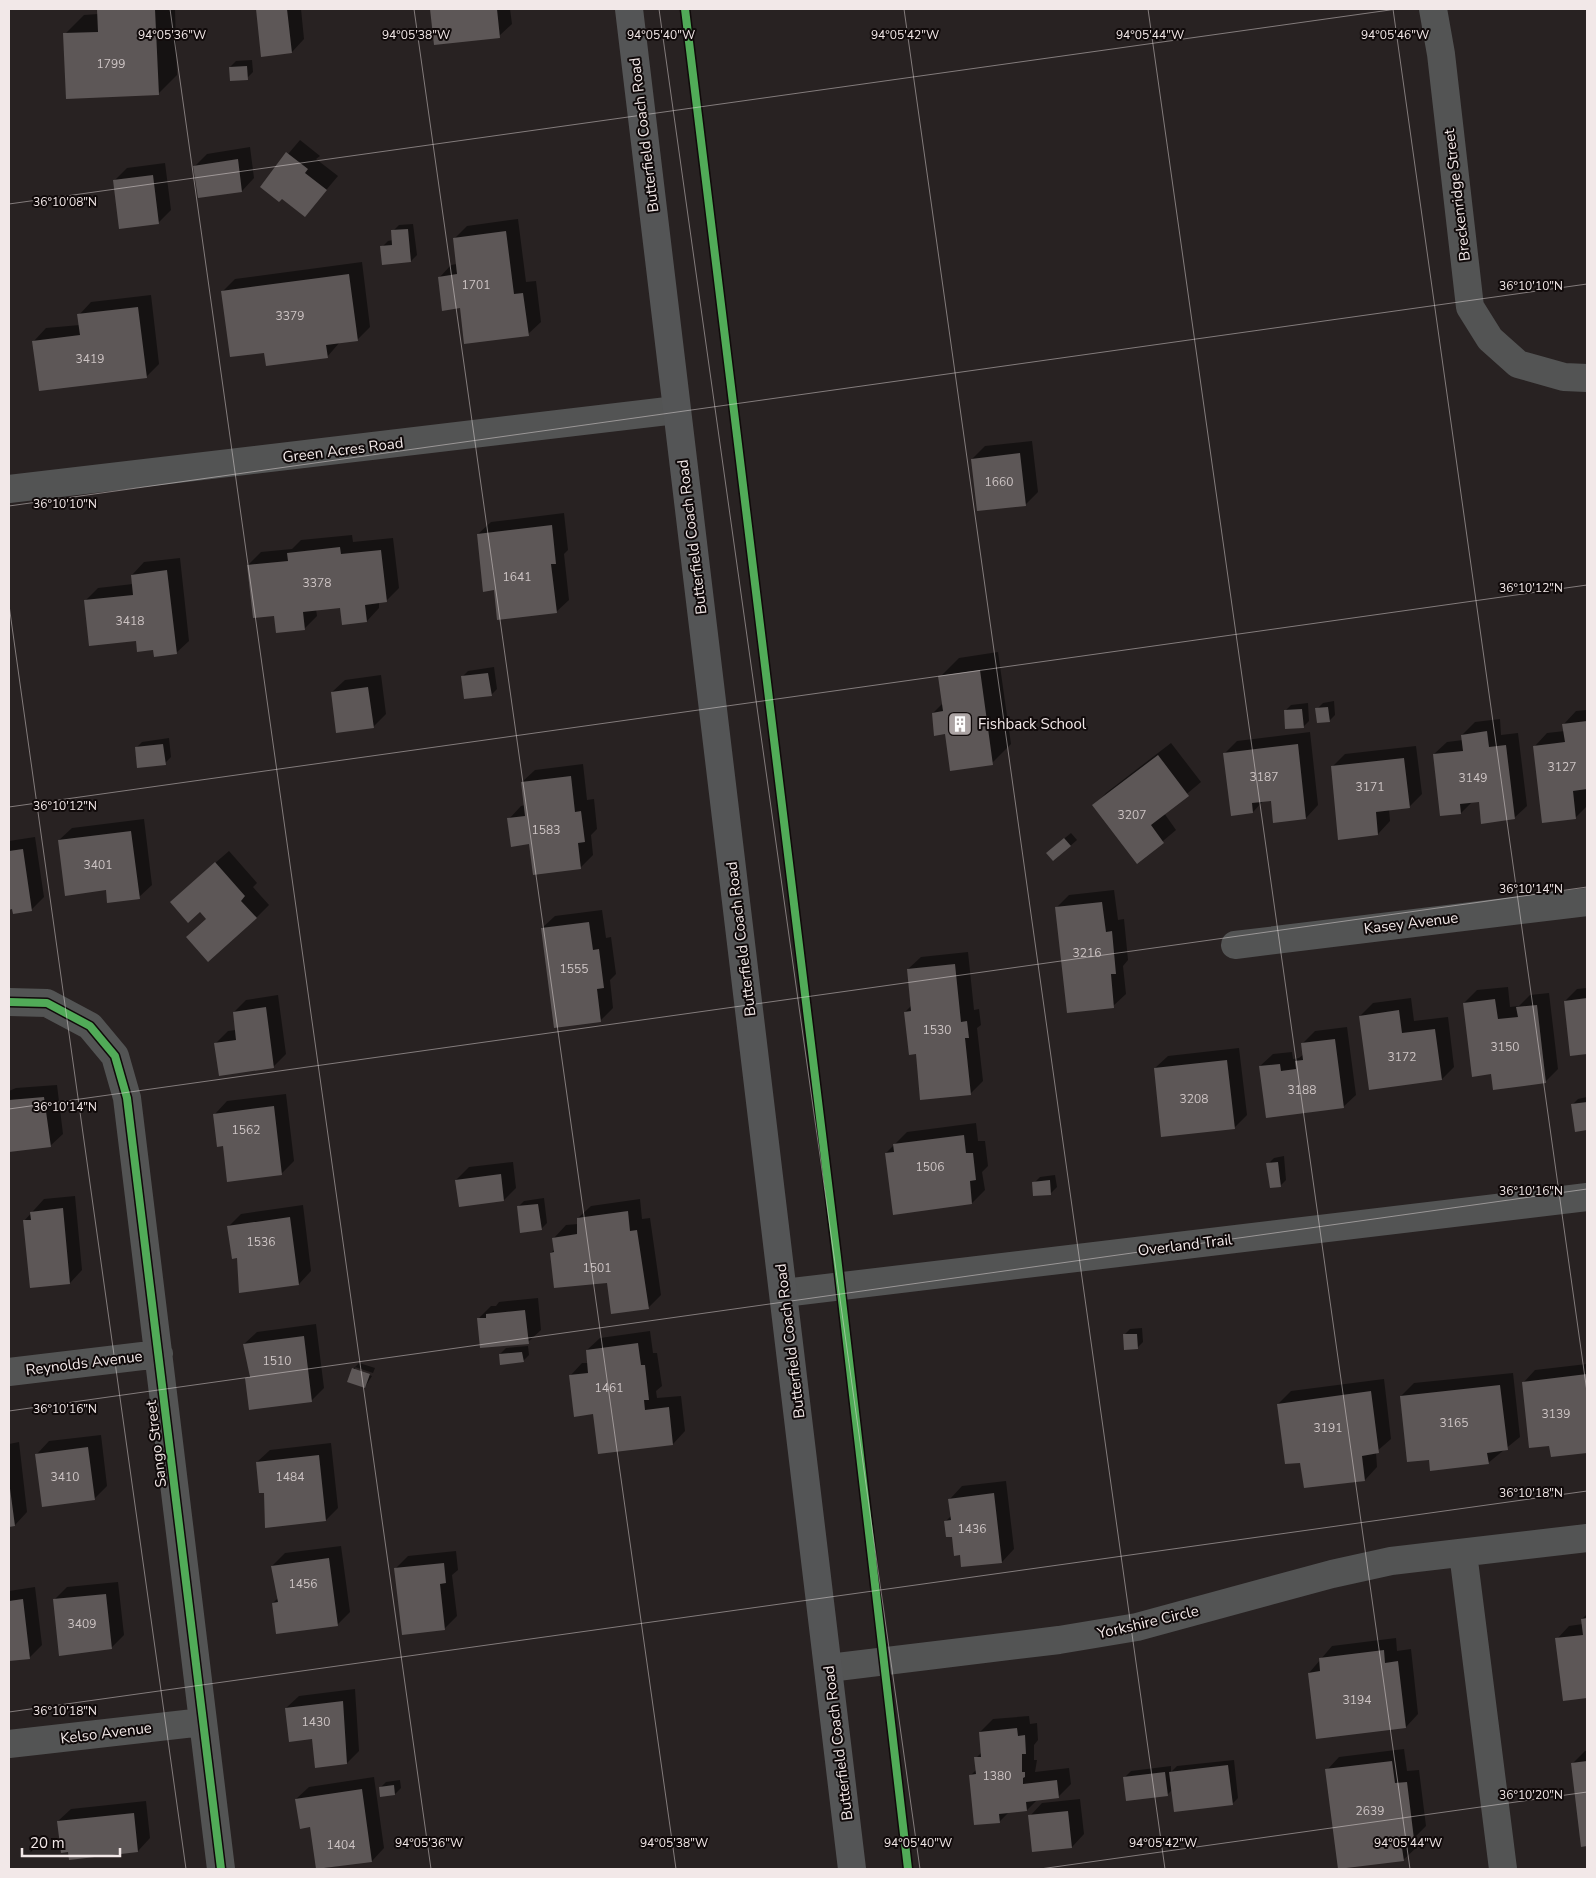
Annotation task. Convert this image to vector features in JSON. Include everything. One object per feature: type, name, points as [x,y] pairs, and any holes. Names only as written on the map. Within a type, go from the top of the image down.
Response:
[{"type":"main road","name":"Butterfield Coach Road","points":[[629,9],[852,1869]]},
{"type":"street","name":"Breckenridge Street","points":[[1433,9],[1441,54],[1470,307],[1490,340],[1518,364],[1564,377],[1587,378]]},
{"type":"street","name":"Green Acres Road","points":[[9,489],[676,410]]},
{"type":"street","name":"Kasey Avenue","points":[[1235,944],[1587,902]]},
{"type":"street","name":"Sango Street","points":[[9,1002],[47,1003],[90,1026],[115,1056],[127,1098],[221,1869]]},
{"type":"street","name":"Overland Trail","points":[[784,1293],[1587,1197]]},
{"type":"street","name":"Reynolds Avenue","points":[[9,1372],[159,1354]]},
{"type":"street","name":"Yorkshire Circle","points":[[829,1668],[1059,1640],[1137,1627],[1332,1574],[1391,1561],[1587,1538]]},
{"type":"street","points":[[1463,1553],[1503,1869]]},
{"type":"street","name":"Kelso Avenue","points":[[9,1744],[203,1722]]},
{"type":"building","points":[[97,9],[155,9],[159,95],[66,99],[63,33],[98,32]]},
{"type":"building","points":[[256,9],[287,9],[292,53],[261,57]]},
{"type":"building","points":[[430,9],[497,9],[500,38],[434,45]]},
{"type":"building","points":[[247,66],[248,80],[230,81],[229,67]]},
{"type":"building","points":[[286,152],[308,169],[305,173],[327,190],[305,217],[282,199],[279,202],[260,187]]},
{"type":"building","points":[[238,159],[242,192],[198,198],[193,166]]},
{"type":"building","points":[[153,175],[159,224],[119,229],[113,180]]},
{"type":"building","points":[[408,229],[411,262],[382,265],[380,246],[392,245],[391,230]]},
{"type":"building","points":[[506,231],[514,294],[523,293],[529,336],[464,344],[460,308],[442,311],[438,277],[457,274],[453,238]]},
{"type":"building","points":[[349,274],[358,341],[326,345],[328,358],[266,366],[264,353],[230,357],[221,291]]},
{"type":"building","points":[[138,307],[147,378],[39,391],[32,341],[80,335],[77,314]]},
{"type":"building","points":[[1020,453],[1026,506],[977,511],[971,459]]},
{"type":"building","points":[[552,525],[556,564],[551,564],[557,613],[497,620],[494,590],[483,592],[477,534]]},
{"type":"building","points":[[340,547],[341,554],[381,550],[387,602],[365,605],[367,622],[342,625],[340,608],[303,612],[305,630],[276,633],[274,616],[253,618],[247,565],[288,561],[287,553]]},
{"type":"building","points":[[167,570],[177,654],[154,657],[153,650],[137,652],[136,641],[89,646],[84,600],[133,595],[131,575]]},
{"type":"building","name":"Fishback School","points":[[980,670],[993,765],[950,771],[945,734],[934,736],[932,713],[943,711],[938,676]]},
{"type":"building","points":[[488,673],[492,696],[464,699],[461,676]]},
{"type":"building","points":[[368,687],[374,728],[336,733],[331,692]]},
{"type":"building","points":[[1328,707],[1330,722],[1317,723],[1315,708]]},
{"type":"building","points":[[1302,709],[1304,728],[1285,729],[1284,710]]},
{"type":"building","points":[[1587,721],[1587,789],[1573,791],[1576,819],[1542,823],[1533,746],[1565,742],[1562,724]]},
{"type":"building","points":[[1487,731],[1489,747],[1506,745],[1515,819],[1481,824],[1479,802],[1460,804],[1461,814],[1440,816],[1433,754],[1463,751],[1461,735]]},
{"type":"building","points":[[163,744],[166,765],[137,768],[135,747]]},
{"type":"building","points":[[1298,744],[1306,819],[1273,823],[1271,801],[1252,803],[1253,813],[1231,816],[1223,753]]},
{"type":"building","points":[[1158,755],[1189,796],[1151,825],[1164,843],[1137,864],[1092,805]]},
{"type":"building","points":[[1404,758],[1410,808],[1376,812],[1378,835],[1338,840],[1331,766]]},
{"type":"building","points":[[571,776],[575,812],[581,811],[585,842],[578,843],[581,869],[533,875],[529,844],[511,847],[507,818],[525,816],[521,782]]},
{"type":"building","points":[[131,831],[140,899],[107,903],[106,890],[65,896],[58,840]]},
{"type":"building","points":[[1064,838],[1071,846],[1053,861],[1046,853]]},
{"type":"building","points":[[23,849],[32,911],[13,914],[12,909],[9,910],[9,851]]},
{"type":"building","points":[[215,862],[245,896],[241,901],[257,918],[208,962],[186,937],[206,919],[200,912],[188,923],[170,902]]},
{"type":"building","points":[[1102,902],[1106,932],[1112,931],[1116,974],[1111,974],[1114,1008],[1067,1013],[1055,907]]},
{"type":"building","points":[[589,922],[593,950],[599,949],[604,988],[597,989],[601,1022],[554,1028],[541,928]]},
{"type":"building","points":[[955,964],[961,1022],[967,1021],[969,1038],[965,1038],[971,1095],[920,1100],[916,1054],[909,1055],[904,1012],[911,1011],[907,969]]},
{"type":"building","points":[[1587,998],[1587,1054],[1570,1056],[1564,1001]]},
{"type":"building","points":[[1495,999],[1498,1019],[1518,1017],[1516,1007],[1537,1005],[1546,1083],[1493,1090],[1491,1074],[1472,1077],[1463,1003]]},
{"type":"building","points":[[266,1007],[274,1068],[219,1076],[214,1043],[236,1040],[233,1012]]},
{"type":"building","points":[[1399,1010],[1402,1033],[1435,1029],[1442,1080],[1369,1090],[1359,1016]]},
{"type":"building","points":[[1335,1039],[1344,1108],[1266,1118],[1259,1066],[1280,1064],[1281,1071],[1296,1069],[1295,1061],[1303,1060],[1301,1043]]},
{"type":"building","points":[[1227,1060],[1235,1129],[1161,1137],[1154,1068]]},
{"type":"building","points":[[44,1097],[51,1147],[9,1152],[9,1100]]},
{"type":"building","points":[[1587,1102],[1587,1130],[1575,1132],[1571,1104]]},
{"type":"building","points":[[274,1106],[282,1175],[227,1182],[223,1146],[217,1147],[213,1114]]},
{"type":"building","points":[[964,1135],[966,1153],[973,1153],[976,1180],[970,1181],[972,1204],[893,1215],[885,1153],[894,1152],[893,1144]]},
{"type":"building","points":[[1278,1162],[1281,1187],[1270,1188],[1266,1163]]},
{"type":"building","points":[[501,1174],[504,1201],[459,1207],[455,1180]]},
{"type":"building","points":[[1050,1180],[1051,1195],[1033,1196],[1032,1182]]},
{"type":"building","points":[[538,1204],[542,1230],[520,1233],[517,1206]]},
{"type":"building","points":[[63,1208],[70,1284],[30,1288],[23,1220],[31,1220],[30,1212]]},
{"type":"building","points":[[628,1211],[630,1231],[637,1230],[649,1309],[611,1314],[607,1283],[554,1288],[550,1253],[554,1252],[552,1238],[577,1234],[577,1218]]},
{"type":"building","points":[[290,1217],[299,1285],[239,1293],[237,1258],[232,1259],[227,1226]]},
{"type":"building","points":[[525,1310],[529,1344],[480,1348],[477,1318],[486,1318],[486,1314]]},
{"type":"building","points":[[1123,1334],[1137,1334],[1138,1349],[1124,1350]]},
{"type":"building","points":[[304,1336],[312,1402],[249,1410],[245,1378],[250,1377],[243,1344]]},
{"type":"building","points":[[638,1343],[641,1365],[645,1365],[649,1400],[644,1400],[645,1410],[669,1407],[673,1445],[598,1454],[593,1414],[574,1417],[569,1375],[588,1373],[586,1350]]},
{"type":"building","points":[[522,1352],[524,1362],[500,1365],[499,1354]]},
{"type":"building","points":[[352,1368],[370,1374],[365,1388],[347,1382]]},
{"type":"building","points":[[1587,1374],[1587,1453],[1551,1457],[1549,1446],[1529,1448],[1522,1382]]},
{"type":"building","points":[[1500,1385],[1508,1450],[1487,1453],[1489,1464],[1430,1471],[1429,1460],[1407,1462],[1400,1396]]},
{"type":"building","points":[[1371,1391],[1379,1453],[1362,1456],[1365,1481],[1304,1488],[1300,1463],[1285,1464],[1277,1404]]},
{"type":"building","points":[[88,1447],[95,1500],[42,1507],[35,1454]]},
{"type":"building","points":[[319,1455],[326,1521],[265,1528],[264,1493],[259,1493],[256,1462]]},
{"type":"building","points":[[9,1481],[15,1526],[9,1527]]},
{"type":"building","points":[[994,1493],[1002,1563],[961,1567],[960,1555],[954,1556],[952,1537],[946,1537],[944,1521],[951,1520],[948,1499]]},
{"type":"building","points":[[329,1558],[338,1626],[276,1634],[272,1603],[278,1602],[271,1566]]},
{"type":"building","points":[[444,1563],[446,1583],[440,1584],[445,1630],[402,1635],[394,1568]]},
{"type":"building","points":[[106,1594],[112,1649],[59,1656],[53,1599]]},
{"type":"building","points":[[23,1599],[30,1659],[9,1661],[9,1601]]},
{"type":"building","points":[[1587,1618],[1587,1698],[1563,1701],[1555,1638],[1583,1635],[1581,1619]]},
{"type":"building","points":[[1384,1650],[1385,1663],[1398,1661],[1406,1728],[1316,1739],[1308,1673],[1320,1671],[1319,1658]]},
{"type":"building","points":[[343,1701],[347,1764],[315,1768],[312,1739],[289,1742],[285,1708]]},
{"type":"building","points":[[1017,1728],[1018,1736],[1025,1735],[1026,1754],[1022,1754],[1022,1772],[1025,1772],[1023,1784],[1057,1780],[1059,1798],[1026,1802],[1027,1811],[999,1814],[1000,1823],[974,1825],[969,1775],[976,1774],[974,1757],[981,1757],[979,1732]]},
{"type":"building","points":[[1392,1761],[1395,1783],[1407,1782],[1414,1839],[1401,1841],[1404,1861],[1338,1869],[1325,1769]]},
{"type":"building","points":[[1587,1761],[1587,1846],[1581,1847],[1571,1763]]},
{"type":"building","points":[[1228,1765],[1233,1805],[1174,1812],[1169,1772]]},
{"type":"building","points":[[1165,1772],[1168,1796],[1126,1801],[1123,1777]]},
{"type":"building","points":[[394,1785],[395,1795],[380,1797],[379,1787]]},
{"type":"building","points":[[362,1789],[372,1862],[316,1869],[310,1827],[300,1829],[295,1799]]},
{"type":"building","points":[[1068,1811],[1072,1848],[1032,1852],[1028,1815]]},
{"type":"building","points":[[134,1813],[138,1852],[69,1860],[68,1852],[61,1853],[57,1821]]},
{"type":"cycle path","points":[[685,9],[837,1257],[908,1869]]},
{"type":"cycle path","points":[[9,1002],[47,1003],[90,1026],[115,1056],[127,1098],[221,1869]]},
{"type":"place","name":"Fishback School","points":[[960,724]]}]
